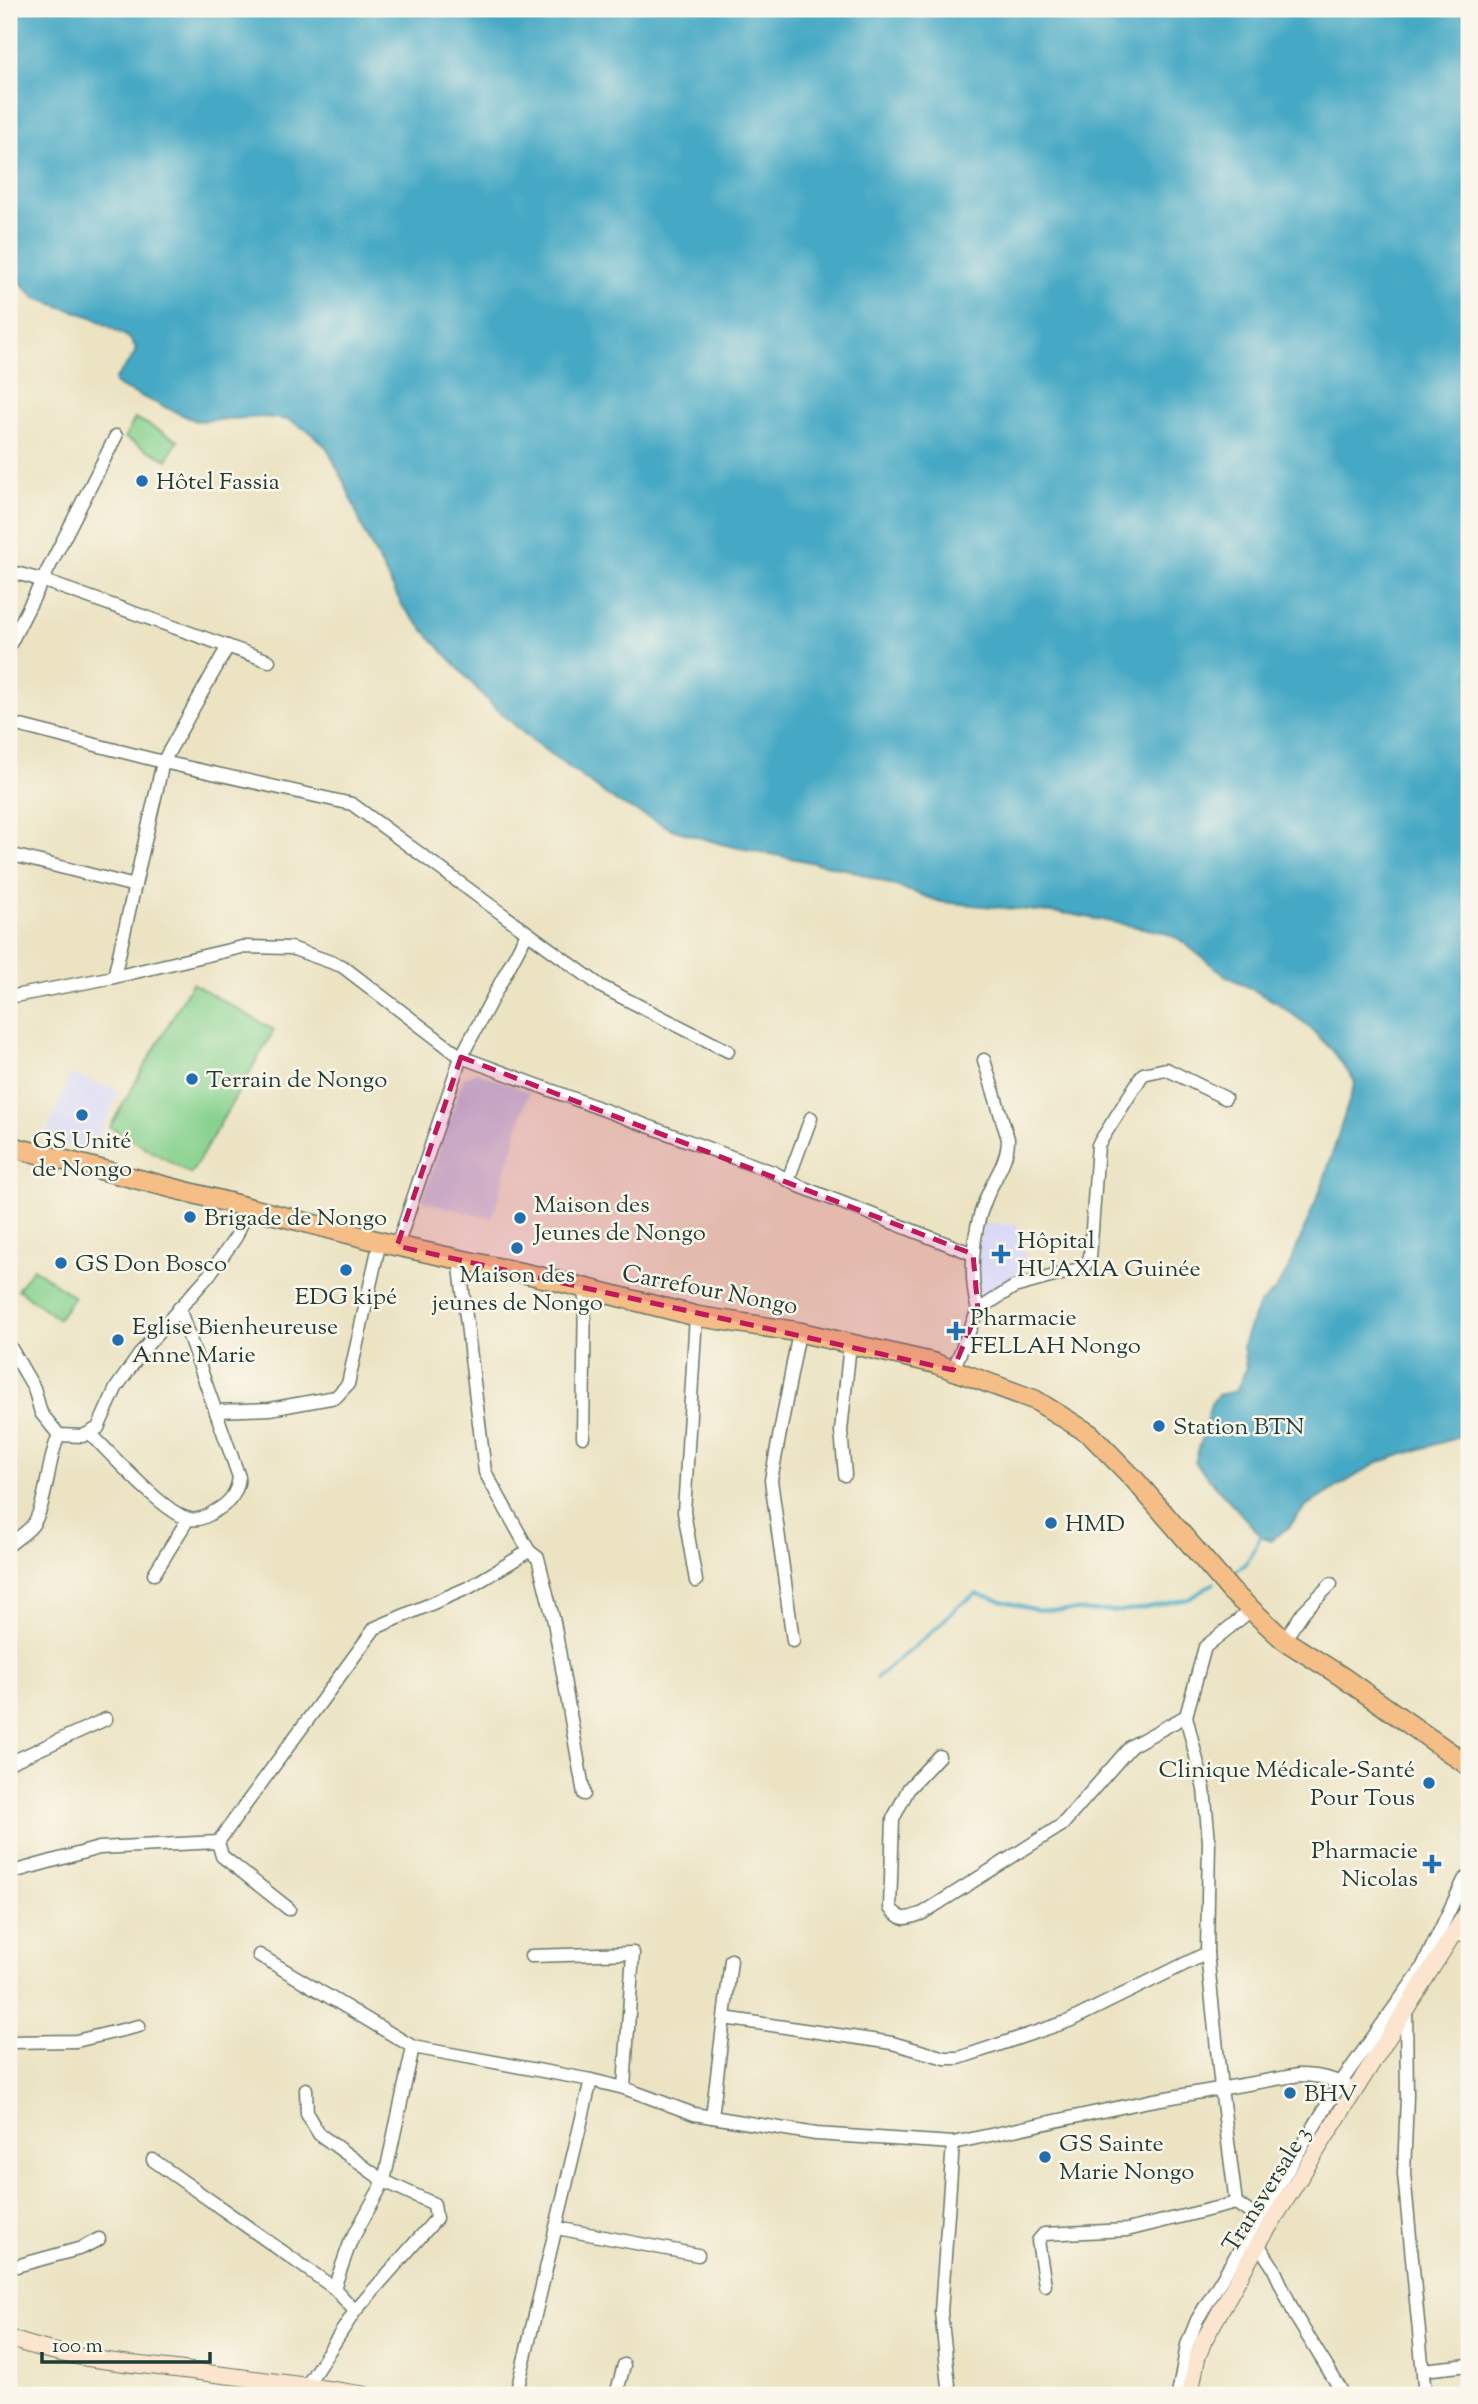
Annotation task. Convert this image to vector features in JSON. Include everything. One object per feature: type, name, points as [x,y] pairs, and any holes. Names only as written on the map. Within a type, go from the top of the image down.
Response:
[{"type":"main road","name":"Carrefour Nongo","points":[[9,1146],[388,1244],[696,1316],[799,1332],[850,1344],[953,1370],[1035,1400],[1090,1434],[1134,1479],[1212,1571],[1250,1611],[1284,1640],[1341,1676],[1469,1766]]},
{"type":"main road","name":"Transversale 3","points":[[1190,2395],[1197,2358],[1204,2340],[1348,2086],[1462,1935],[1469,1909]]},
{"type":"main road","points":[[9,2338],[27,2345],[109,2361],[307,2385],[339,2393],[365,2395]]},
{"type":"street","points":[[9,646],[116,436]]},
{"type":"street","points":[[9,571],[269,661]]},
{"type":"street","points":[[114,977],[163,762],[228,646]]},
{"type":"street","points":[[9,723],[163,762],[352,804],[602,987],[728,1051]]},
{"type":"street","points":[[9,854],[135,886]]},
{"type":"street","points":[[217,1410],[270,1409],[336,1397],[348,1384],[388,1244],[461,1057],[527,933]]},
{"type":"street","points":[[9,997],[114,977],[242,947],[291,948],[342,966],[461,1057],[674,1135],[973,1254]]},
{"type":"street","points":[[978,1310],[974,1294],[973,1254],[984,1202],[1008,1153],[1007,1139],[984,1060]]},
{"type":"street","points":[[953,1370],[978,1310],[1014,1287],[1083,1268],[1090,1258],[1098,1145],[1143,1074],[1166,1069],[1225,1098]]},
{"type":"street","points":[[788,1181],[811,1118]]},
{"type":"street","points":[[9,1345],[34,1388],[41,1413],[59,1435],[90,1433],[98,1428],[116,1388],[142,1351],[209,1275],[236,1237],[248,1208]]},
{"type":"street","points":[[459,1259],[485,1472],[528,1551],[538,1558],[554,1622],[583,1794]]},
{"type":"street","points":[[583,1437],[585,1288]]},
{"type":"street","points":[[90,1433],[155,1498],[188,1519],[200,1518],[232,1499],[238,1488],[239,1477],[179,1308]]},
{"type":"street","points":[[696,1316],[684,1513],[696,1581]]},
{"type":"street","points":[[793,1641],[771,1480],[799,1332]]},
{"type":"street","points":[[845,1475],[841,1431],[850,1344]]},
{"type":"street","points":[[9,1545],[33,1527],[45,1492],[52,1448],[59,1435]]},
{"type":"street","points":[[154,1574],[188,1519]]},
{"type":"street","points":[[218,1842],[375,1628],[470,1587],[528,1551]]},
{"type":"street","points":[[1284,1640],[1304,1611],[1331,1584]]},
{"type":"street","points":[[1250,1611],[1205,1647],[1186,1716],[1204,1789],[1209,1841],[1207,1952],[1236,2203],[1259,2219]]},
{"type":"street","points":[[939,1756],[909,1788],[893,1819],[890,1908],[897,1916],[908,1919],[923,1913],[1062,1825],[1131,1746],[1186,1716]]},
{"type":"street","points":[[9,1763],[106,1719]]},
{"type":"street","points":[[9,1873],[99,1848],[218,1842]]},
{"type":"street","points":[[218,1842],[222,1856],[289,1909]]},
{"type":"street","points":[[1178,2395],[1187,2345],[1198,2320],[1259,2219],[1421,1970],[1464,1880],[1469,1876]]},
{"type":"street","points":[[724,2018],[892,2043],[959,2058],[1069,2021],[1207,1952]]},
{"type":"street","points":[[531,1956],[633,1953],[624,2088]]},
{"type":"street","points":[[259,1955],[413,2047],[591,2080],[712,2117],[816,2134],[953,2143],[1149,2101],[1299,2075],[1314,2075],[1348,2086]]},
{"type":"street","points":[[712,2117],[731,1960]]},
{"type":"street","points":[[1406,2011],[1405,2175],[1425,2395]]},
{"type":"street","points":[[9,2042],[76,2041],[139,2026]]},
{"type":"street","points":[[334,2288],[350,2243],[384,2181],[413,2047]]},
{"type":"street","points":[[516,2395],[591,2080]]},
{"type":"street","points":[[306,2089],[307,2114],[319,2134],[384,2181],[434,2204],[436,2219],[355,2311],[307,2385]]},
{"type":"street","points":[[950,2395],[941,2312],[953,2143]]},
{"type":"street","points":[[153,2161],[334,2288],[355,2311]]},
{"type":"street","points":[[1045,2286],[1038,2241],[1044,2234],[1127,2230],[1236,2203]]},
{"type":"street","points":[[557,2228],[698,2255]]},
{"type":"street","points":[[9,2267],[82,2248],[99,2239]]},
{"type":"street","points":[[1258,2244],[1273,2267],[1296,2317],[1344,2395]]},
{"type":"street","points":[[616,2395],[624,2365]]},
{"type":"street","points":[[1423,2370],[1469,2365]]},
{"type":"highlighted area","points":[[461,1057],[973,1254],[978,1310],[953,1370],[397,1246]]},
{"type":"shaded area","points":[[476,1072],[529,1092],[492,1219],[422,1201],[463,1079]]},
{"type":"shaded area","name":"GS Unité de Nongo","points":[[70,1074],[119,1091],[92,1152],[45,1139]]},
{"type":"shaded area","name":"Hôpital HUAXIA Guinée","points":[[984,1224],[1017,1224],[1027,1263],[1007,1284],[987,1297],[979,1294],[978,1245]]},
{"type":"green space","points":[[135,418],[178,440],[167,460],[125,438]]},
{"type":"green space","name":"Terrain de Nongo","points":[[192,983],[274,1030],[191,1174],[110,1127]]},
{"type":"green space","points":[[33,1268],[74,1297],[58,1319],[18,1289]]},
{"type":"water","points":[[9,9],[1469,9],[1469,1434],[1379,1462],[1306,1506],[1288,1528],[1270,1540],[1261,1536],[1195,1463],[1211,1404],[1218,1395],[1236,1391],[1246,1369],[1243,1345],[1250,1325],[1259,1305],[1275,1291],[1288,1269],[1322,1186],[1355,1082],[1334,1052],[1307,1025],[1276,1002],[1223,974],[1179,939],[1163,932],[1070,914],[941,902],[850,870],[725,845],[674,830],[615,801],[530,739],[489,702],[403,607],[365,534],[327,448],[310,432],[289,420],[265,417],[196,421],[120,387],[115,383],[115,379],[134,355],[136,348],[129,338],[92,317],[35,298],[9,270]]},
{"type":"waterway","points":[[1227,1576],[1246,1564],[1261,1536]]},
{"type":"waterway","points":[[876,1678],[932,1632],[958,1606],[976,1594],[1038,1610],[1126,1611],[1189,1599],[1214,1583]]},
{"type":"place","name":"Hôtel Fassia","points":[[142,481]]},
{"type":"place","name":"Terrain de Nongo","points":[[192,1079]]},
{"type":"place","name":"GS Unité de Nongo","points":[[82,1115]]},
{"type":"place","name":"Brigade de Nongo","points":[[190,1217]]},
{"type":"place","name":"Maison des Jeunes de Nongo","points":[[520,1218]]},
{"type":"place","name":"Maison des jeunes de Nongo","points":[[517,1248]]},
{"type":"place","name":"Hôpital HUAXIA Guinée","points":[[1001,1254]]},
{"type":"place","name":"GS Don Bosco","points":[[61,1263]]},
{"type":"place","name":"EDG kipé","points":[[346,1270]]},
{"type":"place","name":"Pharmacie FELLAH Nongo","points":[[956,1331]]},
{"type":"place","name":"Eglise Bienheureuse Anne Marie","points":[[118,1340]]},
{"type":"place","name":"Station BTN","points":[[1159,1426]]},
{"type":"place","name":"HMD","points":[[1051,1523]]},
{"type":"place","name":"Clinique Médicale-Santé Pour Tous","points":[[1429,1783]]},
{"type":"place","name":"Pharmacie Nicolas","points":[[1432,1864]]},
{"type":"place","name":"BHV","points":[[1290,2093]]},
{"type":"place","name":"GS Sainte Marie Nongo","points":[[1045,2157]]}]
